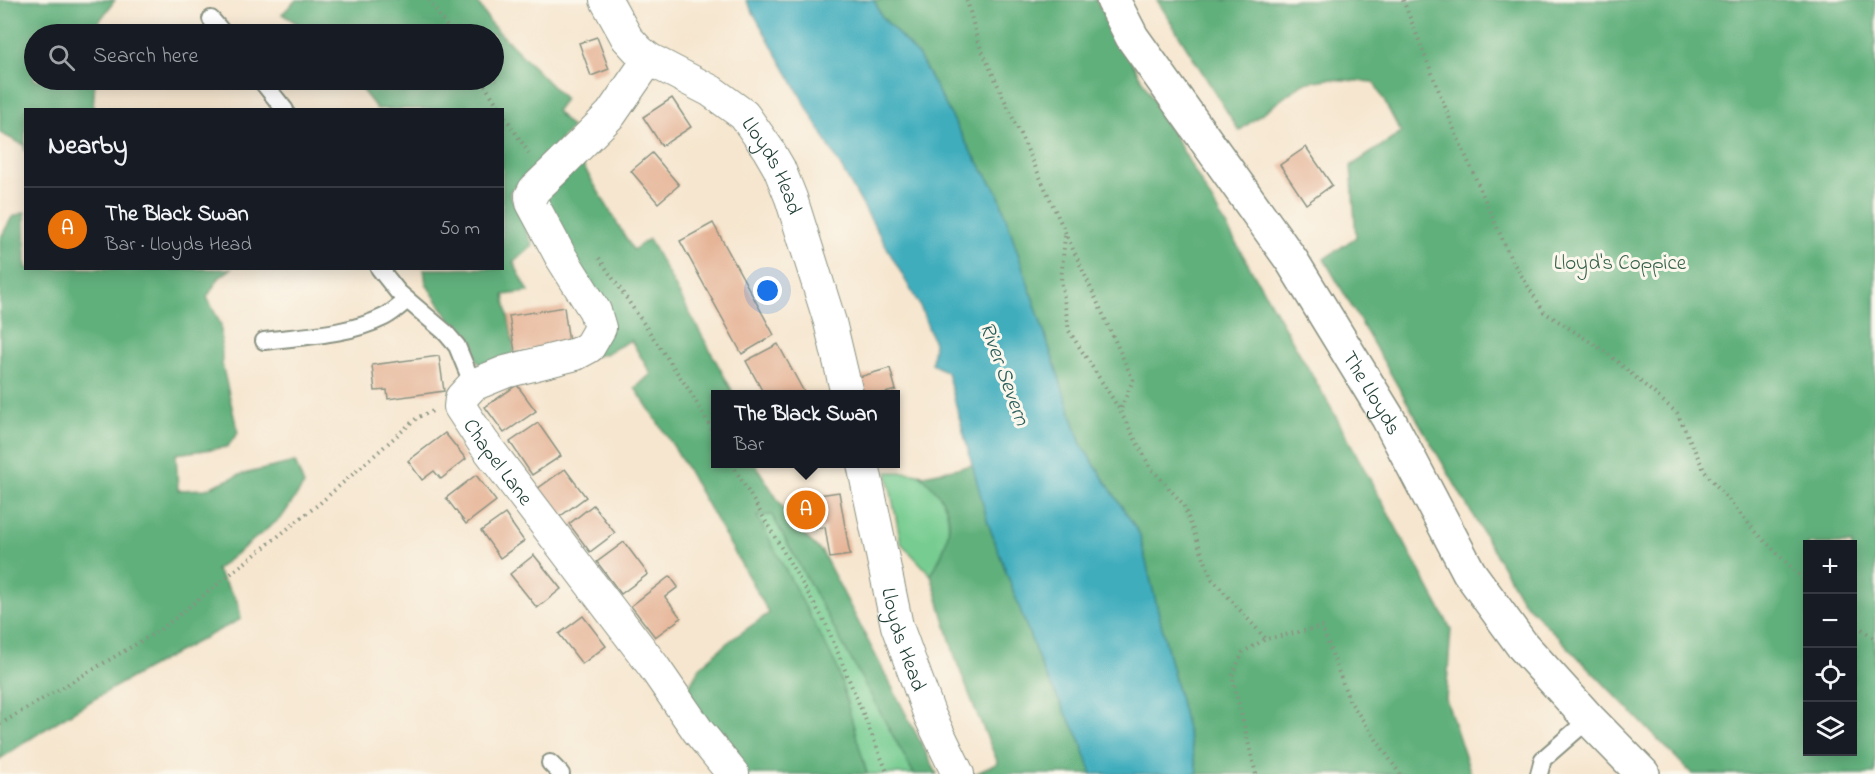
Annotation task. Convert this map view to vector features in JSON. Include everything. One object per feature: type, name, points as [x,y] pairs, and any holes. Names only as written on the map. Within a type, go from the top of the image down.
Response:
[{"type":"street","name":"Lloyds Head","points":[[606,0],[627,38],[649,59],[711,91],[744,115],[768,149],[779,168],[791,198],[830,322],[846,390]]},
{"type":"street","name":"The Lloyds","points":[[1113,0],[1132,37],[1292,261],[1388,418],[1469,572],[1522,645],[1643,774]]},
{"type":"street","name":"Chapel Lane","points":[[649,59],[611,114],[534,190],[531,196],[532,203],[561,257],[595,311],[600,328],[589,347],[576,354],[505,372],[467,396],[483,442],[654,667],[698,731],[733,774]]},
{"type":"street","name":"Lloyds Head","points":[[864,468],[897,626],[930,716],[958,774]]},
{"type":"lane","points":[[211,19],[215,24]]},
{"type":"lane","points":[[269,90],[283,108]]},
{"type":"lane","points":[[381,270],[398,292],[445,332],[457,346],[467,396]]},
{"type":"lane","points":[[264,341],[340,331],[365,325],[386,316],[407,300]]},
{"type":"lane","points":[[1539,774],[1543,759],[1589,719]]},
{"type":"path","points":[[429,0],[445,24]]},
{"type":"path","points":[[968,0],[978,42],[1133,380],[1120,411]]},
{"type":"path","points":[[1402,0],[1453,127],[1511,259],[1544,312],[1606,352],[1677,413],[1706,472],[1754,530],[1803,579]]},
{"type":"path","points":[[488,90],[500,108]]},
{"type":"path","points":[[504,114],[531,156]]},
{"type":"path","points":[[1066,234],[1061,280],[1069,331],[1120,411],[1150,467],[1184,504],[1212,579],[1266,639]]},
{"type":"path","points":[[596,253],[689,390],[711,427]]},
{"type":"path","points":[[0,724],[160,630],[320,502],[418,417],[467,396]]},
{"type":"path","points":[[734,468],[826,624],[888,774]]},
{"type":"path","points":[[1857,626],[1875,639]]},
{"type":"path","points":[[1256,774],[1232,676],[1243,652],[1266,639],[1322,627],[1349,700],[1400,774]]},
{"type":"green space","points":[[0,0],[115,0],[98,24],[24,24],[24,90],[94,90],[93,108],[24,108],[24,145],[0,133]]},
{"type":"green space","points":[[296,0],[476,0],[491,24],[298,24],[282,14]]},
{"type":"green space","points":[[874,0],[1096,0],[1334,413],[1451,629],[1446,699],[1471,774],[1198,774],[1139,533],[1081,444],[998,193],[970,150],[918,55],[882,17]]},
{"type":"green space","name":"Lloyd's Coppice","points":[[1157,0],[1875,0],[1875,774],[1692,774],[1522,600],[1324,259],[1356,237],[1351,166],[1401,133],[1374,82],[1328,79],[1303,83],[1239,131]]},
{"type":"green space","points":[[504,37],[565,99],[556,111],[572,128],[509,193],[533,246],[513,262],[529,292],[504,295],[515,352],[483,369],[426,284],[424,270],[504,270],[504,108],[376,108],[362,90],[504,90]]},
{"type":"green space","points":[[582,164],[633,250],[649,239],[732,390],[711,390],[711,468],[758,468],[795,527],[822,552],[937,774],[914,774],[772,515],[757,516],[837,667],[867,774],[747,774],[683,697],[700,667],[727,643],[769,613],[676,450],[635,388],[651,374],[631,340],[605,354],[586,358],[597,348],[543,200]]},
{"type":"green space","points":[[24,212],[24,270],[230,270],[219,278],[207,297],[221,325],[222,364],[238,433],[227,447],[176,454],[178,490],[206,489],[239,475],[295,462],[304,485],[282,517],[216,570],[238,602],[241,619],[118,685],[0,759],[0,239],[12,217]]},
{"type":"green space","points":[[973,465],[988,523],[1043,671],[1080,739],[1092,774],[975,774],[998,763],[956,660],[931,575],[945,546],[949,521],[947,509],[932,486],[919,474],[924,475]]},
{"type":"green space","points":[[887,472],[908,472],[920,475],[934,487],[945,506],[949,526],[948,536],[931,575],[901,543]]},
{"type":"green space","points":[[756,515],[772,515],[914,774],[867,774],[862,756],[780,561]]},
{"type":"water","name":"River Severn","points":[[746,0],[874,0],[882,17],[918,55],[970,150],[998,193],[1081,444],[1139,533],[1198,774],[1092,774],[1080,739],[1043,671],[988,523],[947,372],[932,364],[934,343],[920,306]]},
{"type":"building","points":[[597,37],[609,69],[591,76],[579,43]]},
{"type":"building","points":[[672,98],[691,127],[662,146],[643,117]]},
{"type":"building","points":[[1306,147],[1332,185],[1306,204],[1280,165]]},
{"type":"building","points":[[652,153],[679,185],[658,203],[631,171]]},
{"type":"building","points":[[713,223],[774,335],[742,354],[680,241]]},
{"type":"building","points":[[564,307],[569,343],[515,352],[509,316]]},
{"type":"building","points":[[778,344],[803,390],[762,390],[746,361]]},
{"type":"building","points":[[439,356],[444,391],[388,399],[387,390],[375,391],[372,365]]},
{"type":"building","points":[[890,368],[896,390],[863,390],[859,377]]},
{"type":"building","points":[[517,385],[536,411],[504,433],[485,407]]},
{"type":"building","points":[[538,423],[561,456],[532,475],[510,442]]},
{"type":"building","points":[[445,433],[466,459],[441,479],[434,471],[422,480],[408,461]]},
{"type":"building","points":[[565,469],[586,497],[558,518],[537,489]]},
{"type":"building","points":[[476,475],[496,501],[466,524],[446,498]]},
{"type":"building","points":[[839,492],[850,555],[830,558],[825,527],[804,530],[799,498]]},
{"type":"building","points":[[593,505],[615,533],[590,552],[569,524]]},
{"type":"building","points":[[505,514],[524,541],[500,558],[481,531]]},
{"type":"building","points":[[624,542],[648,574],[621,594],[597,562]]},
{"type":"building","points":[[534,555],[561,589],[537,608],[510,574]]},
{"type":"building","points":[[670,576],[678,587],[665,597],[681,618],[655,637],[631,606]]},
{"type":"building","points":[[583,616],[606,646],[582,664],[559,634]]},
{"type":"place","name":"The Black Swan","points":[[806,510]]}]
